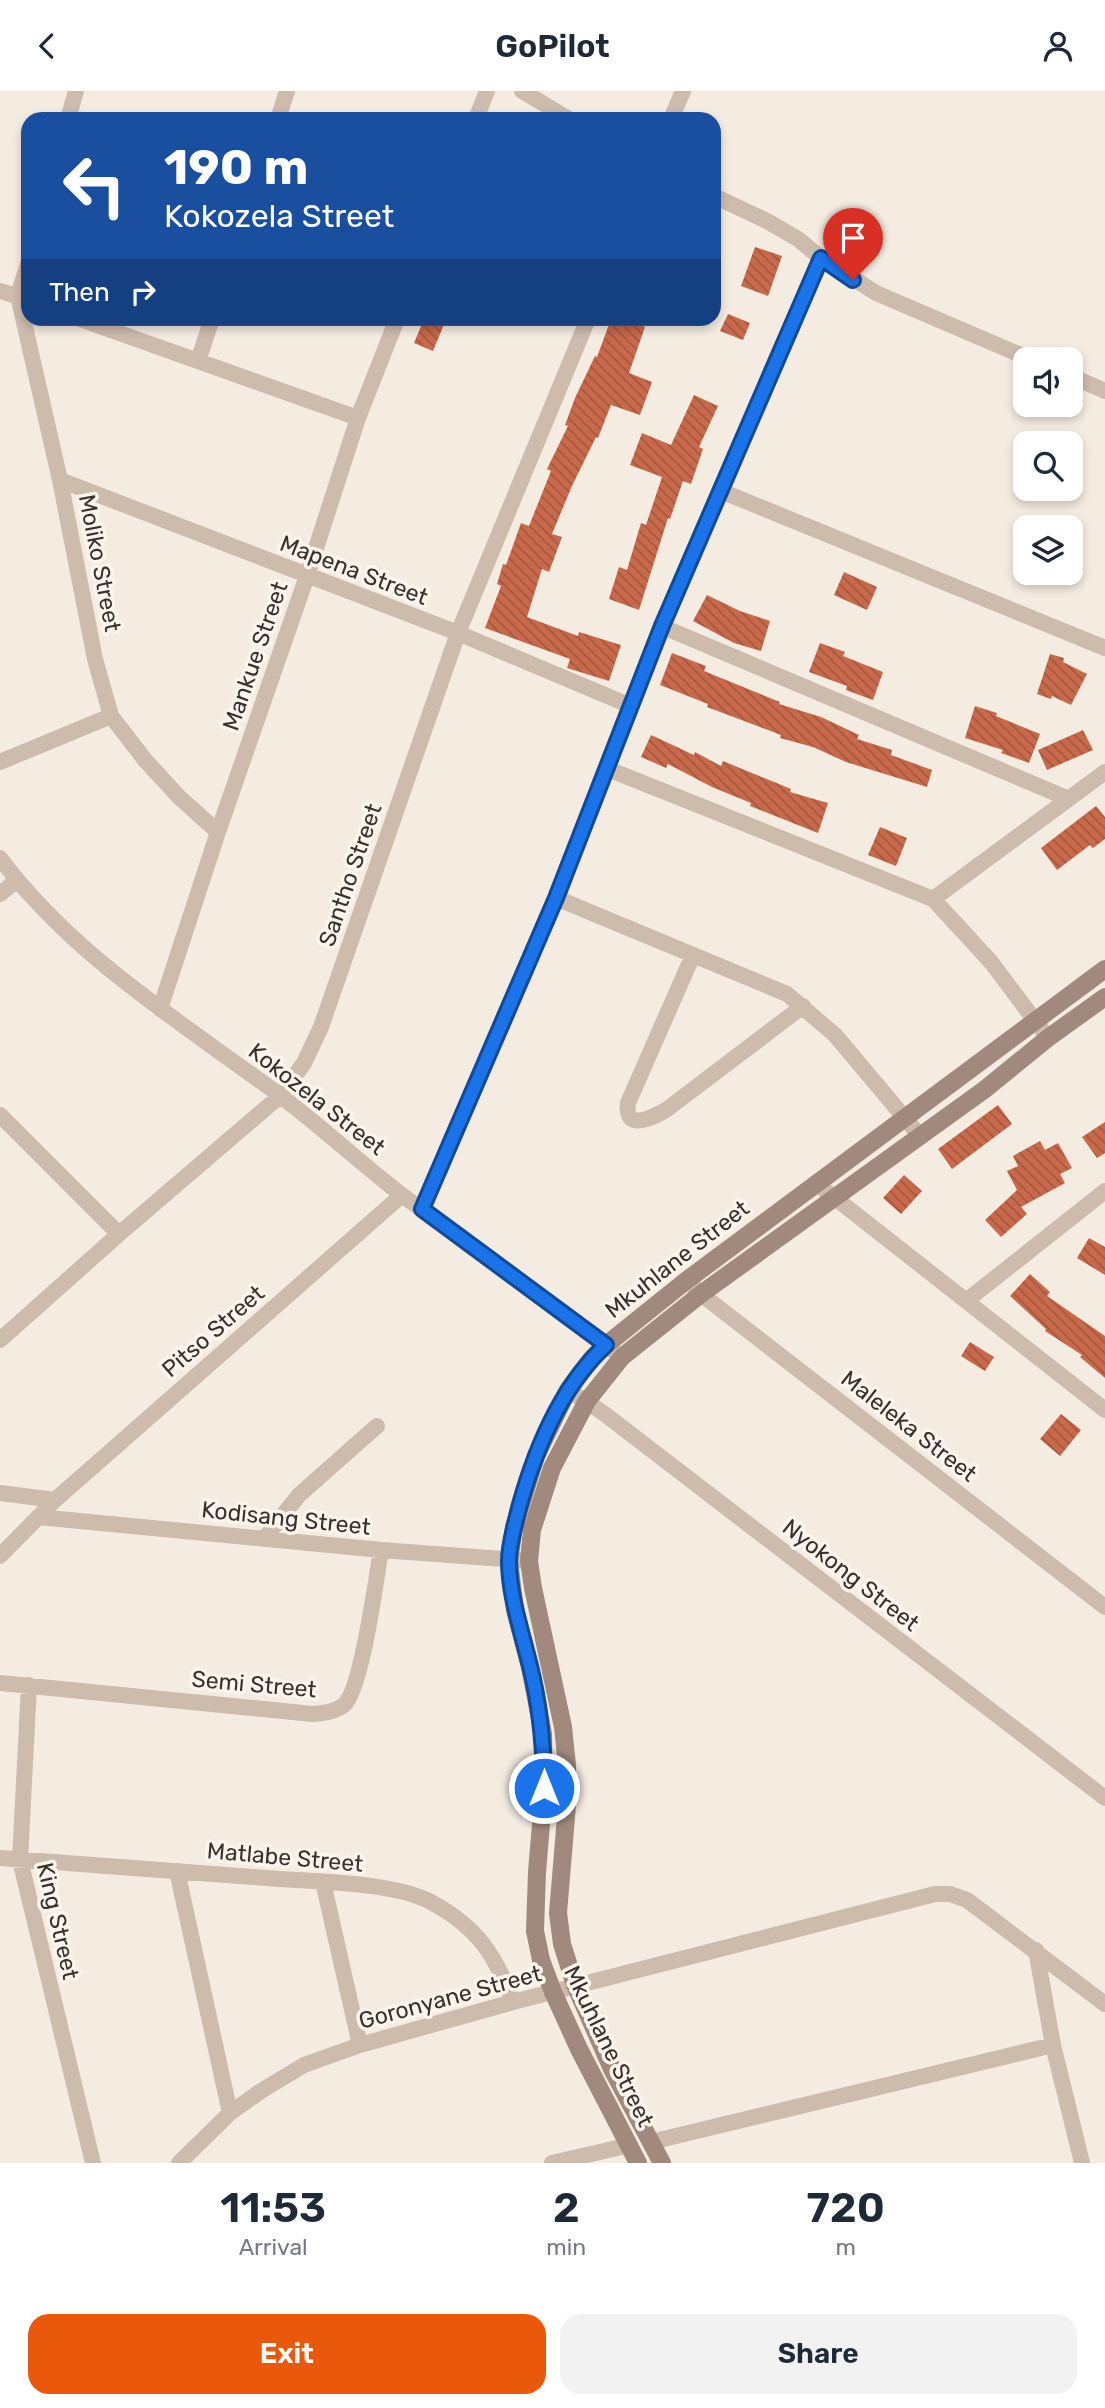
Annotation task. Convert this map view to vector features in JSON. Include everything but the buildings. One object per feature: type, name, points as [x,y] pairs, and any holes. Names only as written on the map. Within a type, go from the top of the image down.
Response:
[{"type":"street","points":[[70,112],[76,91]]},
{"type":"street","points":[[280,112],[287,91]]},
{"type":"street","points":[[479,112],[487,91]]},
{"type":"street","points":[[522,91],[557,112]]},
{"type":"street","points":[[674,112],[682,91]]},
{"type":"street","points":[[721,199],[798,239],[821,258],[876,293],[1013,352]]},
{"type":"street","points":[[422,1209],[556,898],[662,626],[821,258]]},
{"type":"street","points":[[0,291],[21,297]]},
{"type":"street","name":"Moliko Street","points":[[29,326],[95,659],[111,716],[162,779],[218,832]]},
{"type":"street","points":[[100,326],[358,418]]},
{"type":"street","points":[[198,361],[210,326]]},
{"type":"street","name":"Mankue Street","points":[[160,1009],[358,418],[394,326]]},
{"type":"street","name":"Santho Street","points":[[0,1340],[280,1096],[304,1063],[321,1027],[458,633],[585,326]]},
{"type":"street","points":[[1083,381],[1105,391]]},
{"type":"street","name":"Mapena Street","points":[[60,480],[458,633],[631,706]]},
{"type":"street","points":[[721,491],[1105,648]]},
{"type":"street","points":[[662,626],[1069,799]]},
{"type":"street","points":[[0,762],[111,716]]},
{"type":"street","points":[[607,769],[933,899],[990,962],[1048,1038]]},
{"type":"street","points":[[933,899],[1105,772]]},
{"type":"street","name":"Kokozela Street","points":[[0,858],[60,926],[160,1009],[280,1096],[402,1195],[622,1357]]},
{"type":"street","points":[[0,894],[17,880]]},
{"type":"street","points":[[556,898],[787,994],[835,1035],[920,1136]]},
{"type":"street","points":[[692,955],[628,1103],[630,1118],[637,1121],[650,1119],[666,1109],[803,1006]]},
{"type":"street","name":"Mkuhlane Street","points":[[638,2163],[553,1992],[541,1960],[535,1931],[544,1788],[543,1734],[515,1610],[509,1561],[514,1527],[536,1456],[569,1390],[593,1357],[606,1345],[687,1280],[1105,969]]},
{"type":"street","name":"Mkuhlane Street","points":[[662,2163],[614,2071],[575,1985],[562,1944],[558,1913],[568,1765],[563,1727],[529,1561],[532,1530],[552,1468],[587,1401],[622,1357],[701,1294],[984,1090],[1048,1038],[1105,997]]},
{"type":"street","points":[[0,1115],[119,1234]]},
{"type":"street","points":[[816,1183],[1105,1410]]},
{"type":"street","name":"Pitso Street","points":[[0,1556],[54,1500],[402,1195]]},
{"type":"street","points":[[966,1301],[1102,1197]]},
{"type":"street","name":"Maleleka Street","points":[[687,1280],[701,1294],[1105,1607]]},
{"type":"street","name":"Nyokong Street","points":[[569,1390],[587,1401],[1105,1798]]},
{"type":"street","points":[[264,1539],[299,1495],[377,1426]]},
{"type":"street","points":[[0,1493],[54,1500]]},
{"type":"street","name":"Kodisang Street","points":[[38,1517],[381,1550],[529,1561]]},
{"type":"street","name":"Semi Street","points":[[0,1683],[313,1714],[331,1712],[345,1704],[357,1676],[381,1550]]},
{"type":"street","name":"King Street","points":[[29,1685],[20,1860],[93,2163]]},
{"type":"street","name":"Matlabe Street","points":[[0,1858],[323,1882],[401,1891],[430,1902],[455,1917],[478,1936],[499,1968],[513,2002]]},
{"type":"street","points":[[177,1871],[230,2113]]},
{"type":"street","points":[[323,1882],[360,2045]]},
{"type":"street","name":"Goronyane Street","points":[[179,2163],[230,2113],[304,2064],[360,2045],[575,1985],[916,1898],[950,1894],[967,1900],[1036,1950]]},
{"type":"street","points":[[1036,1950],[1105,2004]]},
{"type":"street","points":[[1036,1950],[1053,2045],[1082,2163]]},
{"type":"street","points":[[651,2143],[1053,2045]]},
{"type":"street","points":[[552,2163],[630,2145]]},
{"type":"route","points":[[544,1788],[543,1734],[515,1610],[509,1561],[514,1527],[536,1456],[569,1390],[593,1357],[606,1345],[422,1209],[556,898],[662,626],[821,258],[853,280]]}]
